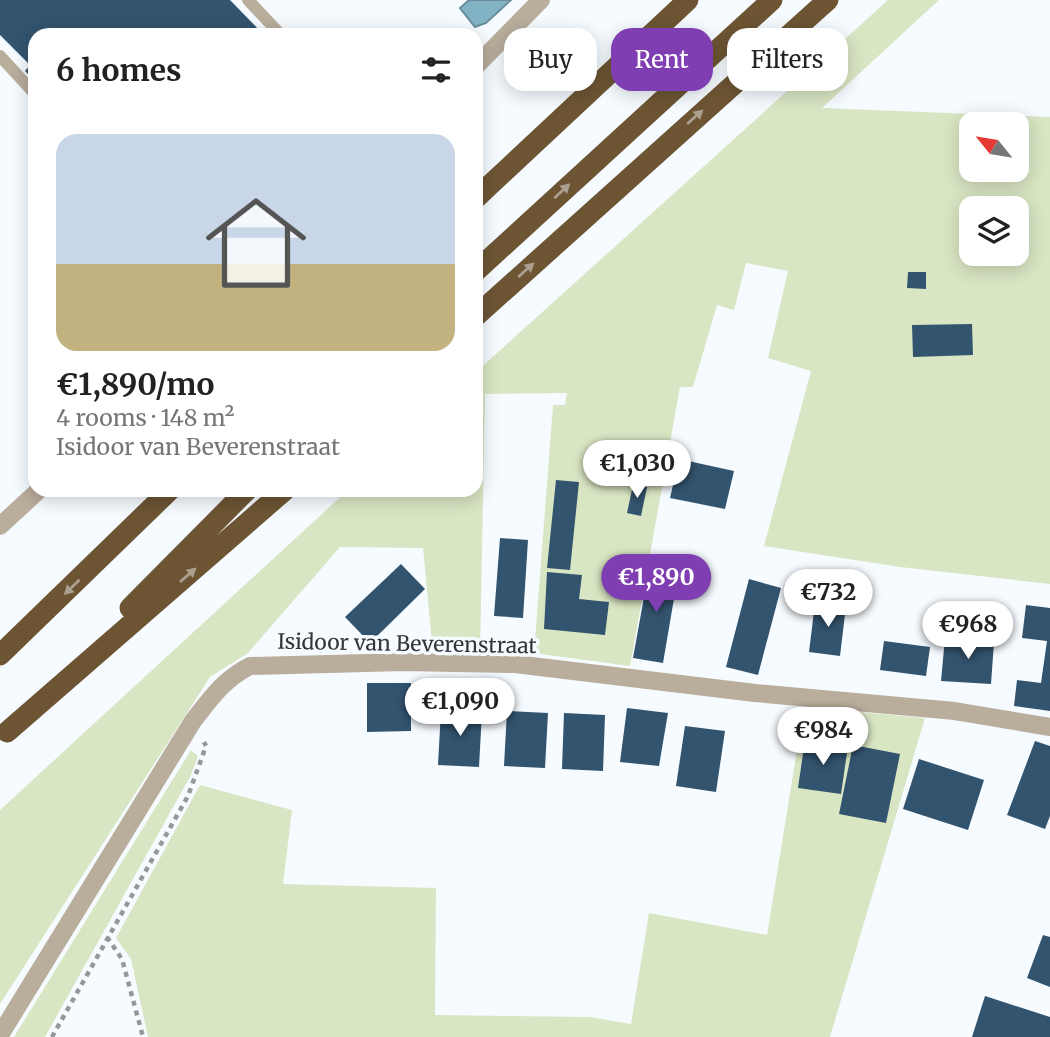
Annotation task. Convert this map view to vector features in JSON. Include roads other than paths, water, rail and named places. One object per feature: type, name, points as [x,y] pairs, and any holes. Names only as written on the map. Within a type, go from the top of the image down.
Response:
[{"type":"highway","points":[[483,191],[688,0]]},
{"type":"highway","points":[[483,265],[772,0]]},
{"type":"highway","points":[[483,310],[828,0]]},
{"type":"highway","points":[[0,655],[163,497]]},
{"type":"highway","points":[[3,735],[240,497]]},
{"type":"highway","points":[[3,735],[277,497]]},
{"type":"street","points":[[483,59],[541,0]]},
{"type":"street","points":[[0,526],[31,497]]},
{"type":"street","name":"Isidoor van Beverenstraat","points":[[0,1035],[193,721],[216,691],[234,674],[250,666],[403,662],[514,664],[755,694],[955,711],[1050,727]]},
{"type":"lane","points":[[248,0],[274,28]]},
{"type":"lane","points":[[0,56],[28,86]]},
{"type":"water","points":[[469,0],[511,0],[486,23],[475,27],[460,8]]}]
